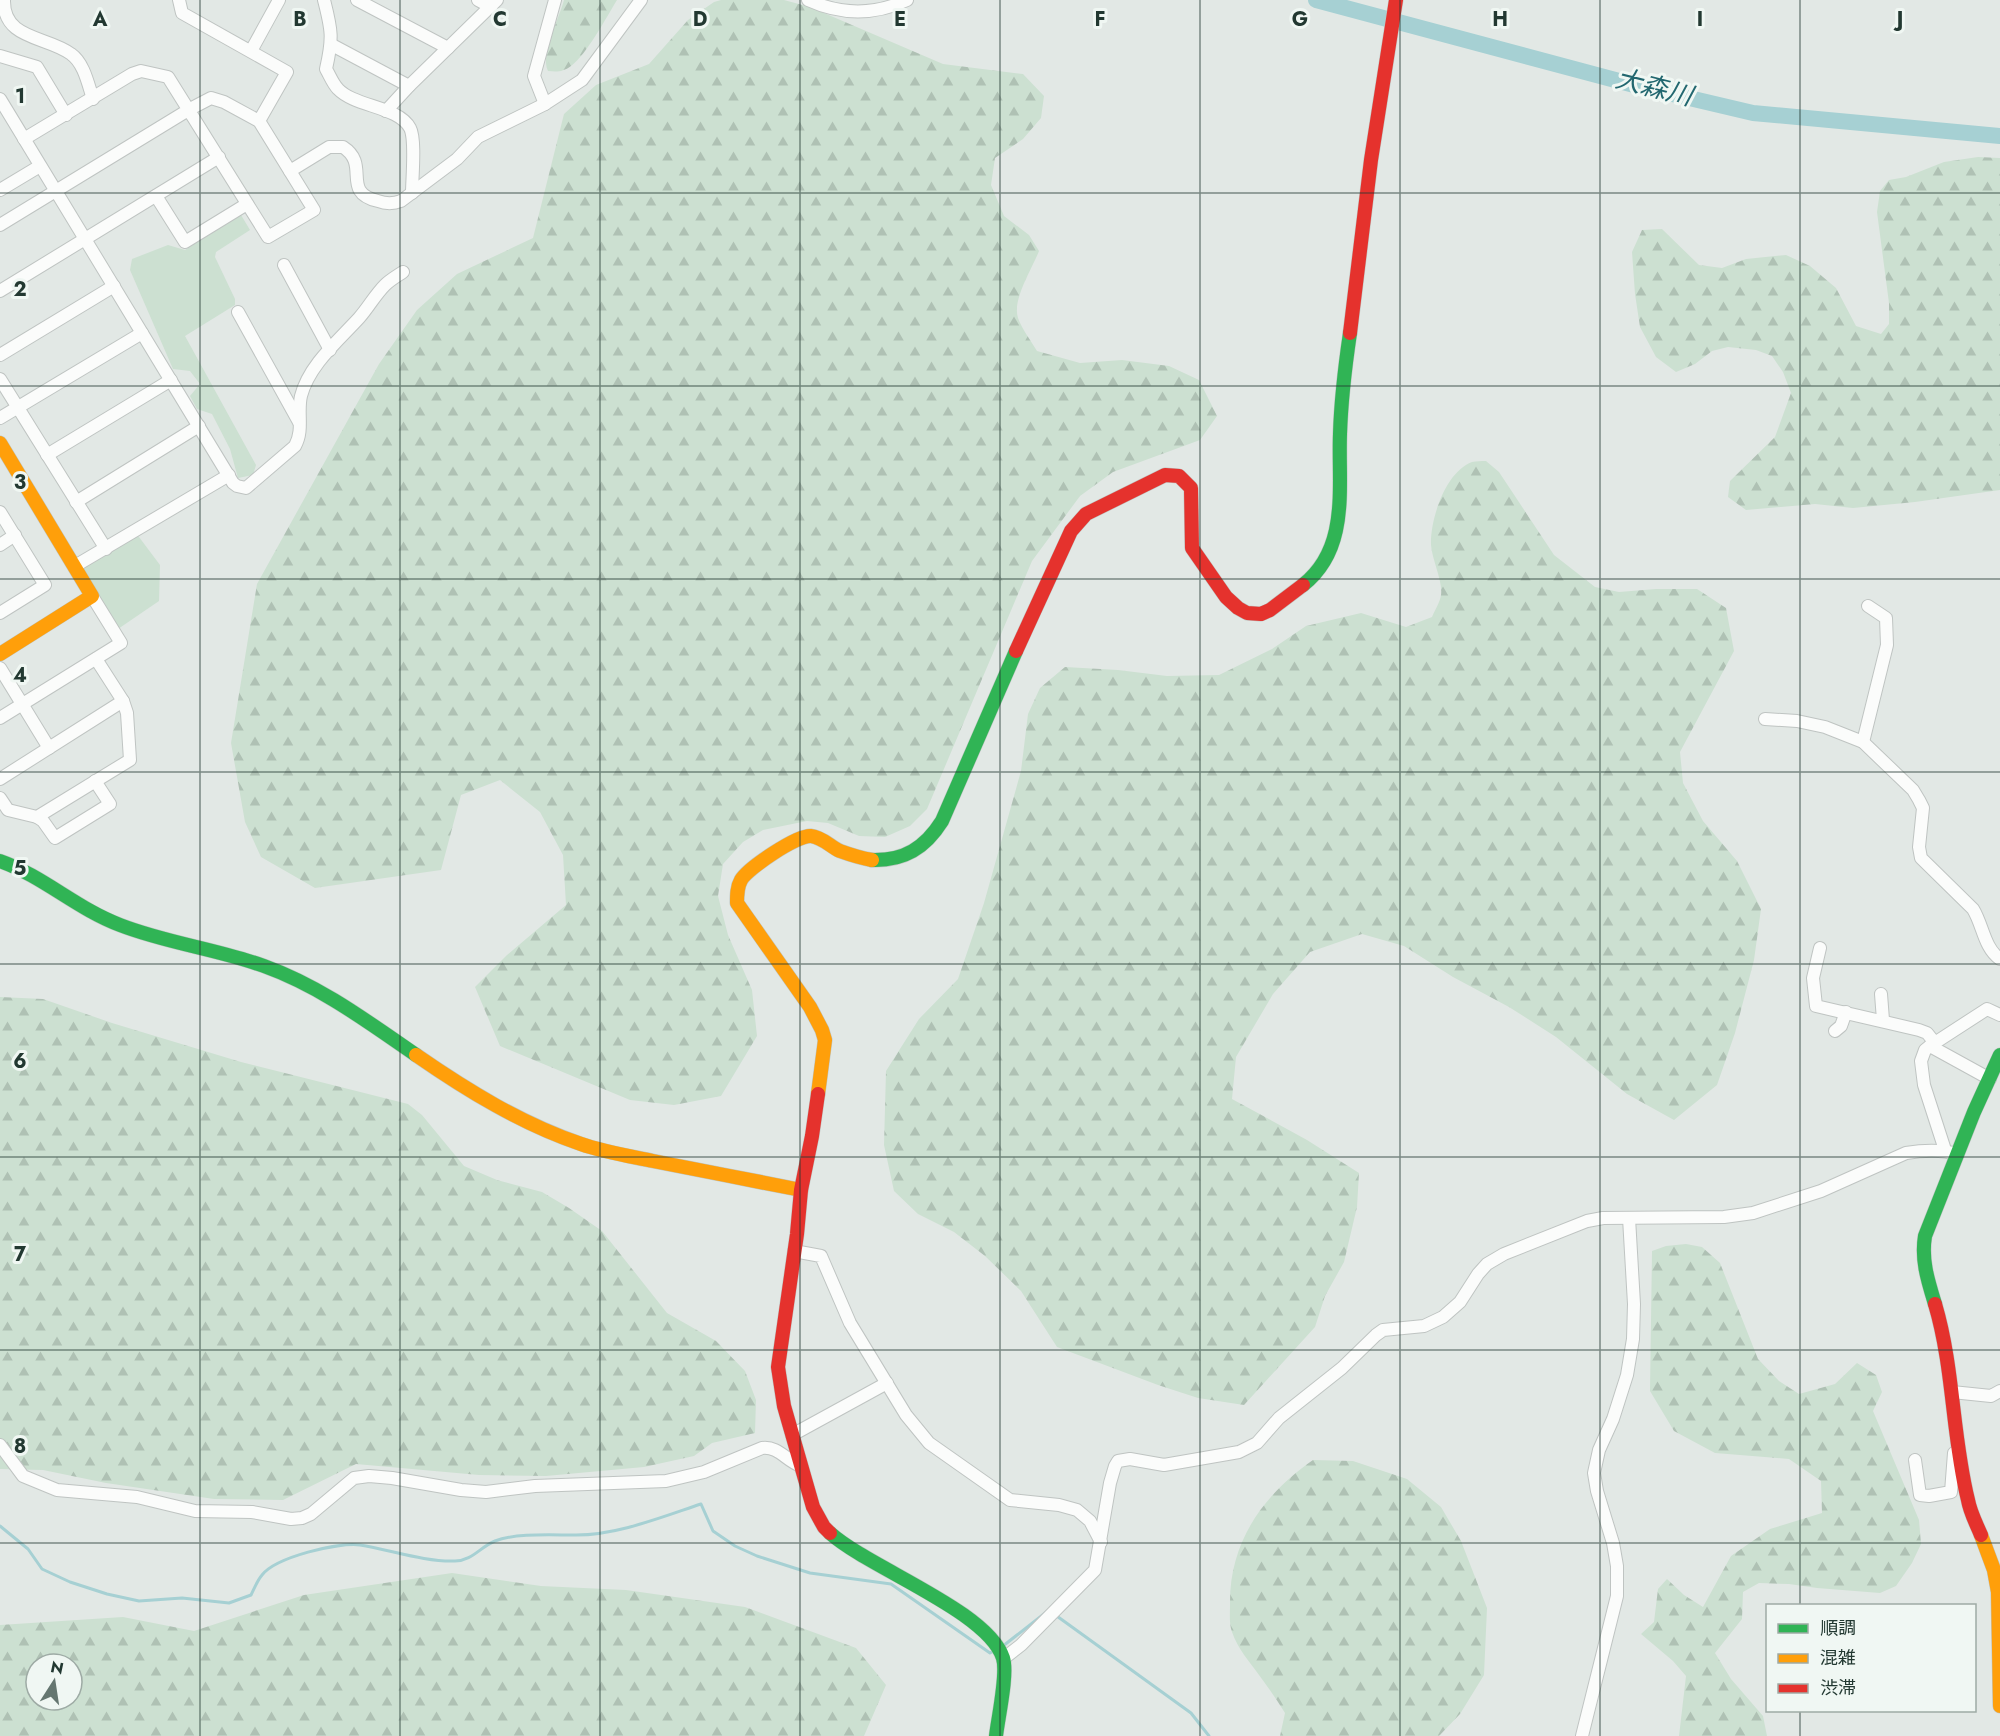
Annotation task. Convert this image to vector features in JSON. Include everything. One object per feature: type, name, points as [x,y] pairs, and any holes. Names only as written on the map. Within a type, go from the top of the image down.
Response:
[{"type":"street","points":[[4,0],[6,14],[15,28],[29,37],[71,54],[76,59],[81,66],[93,99]]},
{"type":"street","points":[[179,0],[182,13],[287,72],[259,121]]},
{"type":"street","points":[[251,51],[279,0]]},
{"type":"street","points":[[324,0],[331,29],[332,45],[326,69],[337,89],[347,96],[402,119],[411,129],[412,193]]},
{"type":"street","points":[[357,0],[448,48]]},
{"type":"street","points":[[478,0],[494,4]]},
{"type":"street","points":[[545,104],[534,76],[555,0]]},
{"type":"street","points":[[290,171],[320,152],[337,146],[348,151],[354,159],[359,193],[364,197],[393,203],[408,197],[457,159],[478,137],[545,104],[582,80],[641,0]]},
{"type":"street","points":[[808,0],[844,12],[890,8],[907,0]]},
{"type":"street","points":[[996,1736],[1004,1671],[1003,1659],[993,1640],[972,1621],[834,1536],[824,1527],[813,1507],[784,1406],[778,1367],[801,1190],[812,1136],[825,1040],[810,1007],[737,903],[736,896],[742,878],[804,837],[817,838],[843,852],[879,861],[897,859],[925,845],[942,821],[1043,589],[1071,531],[1086,514],[1165,475],[1179,476],[1191,488],[1192,548],[1226,597],[1238,608],[1247,613],[1261,614],[1270,610],[1314,575],[1332,546],[1341,503],[1340,435],[1345,370],[1371,160],[1396,2]]},
{"type":"street","points":[[386,111],[494,4]]},
{"type":"street","points":[[332,45],[409,86]]},
{"type":"street","points":[[0,56],[37,67],[66,115]]},
{"type":"street","points":[[0,225],[190,109],[211,98],[224,102],[259,121],[315,210],[268,237],[190,109],[168,76],[141,71],[132,74],[24,139]]},
{"type":"street","points":[[0,99],[237,486],[246,488],[295,446],[300,437],[301,396],[311,373],[385,285],[403,272]]},
{"type":"street","points":[[0,127],[12,119]]},
{"type":"street","points":[[0,291],[219,157]]},
{"type":"street","points":[[0,190],[40,166]]},
{"type":"street","points":[[156,195],[185,243],[247,204]]},
{"type":"street","points":[[284,265],[330,350]]},
{"type":"street","points":[[0,355],[114,286]]},
{"type":"street","points":[[238,312],[299,422]]},
{"type":"street","points":[[0,418],[142,333]]},
{"type":"street","points":[[0,379],[106,549]]},
{"type":"street","points":[[47,455],[171,380]]},
{"type":"street","points":[[76,502],[199,426]]},
{"type":"street","points":[[0,443],[122,643],[0,718]]},
{"type":"street","points":[[75,566],[229,475]]},
{"type":"street","points":[[0,512],[45,585],[0,613]]},
{"type":"street","points":[[0,545],[15,536]]},
{"type":"street","points":[[0,654],[92,596]]},
{"type":"street","points":[[1863,741],[1887,645],[1886,618],[1868,606]]},
{"type":"street","points":[[37,817],[130,760],[127,713],[123,701],[96,659]]},
{"type":"street","points":[[0,668],[49,748]]},
{"type":"street","points":[[0,778],[123,701]]},
{"type":"street","points":[[1765,719],[1825,727],[1863,741],[1913,790],[1923,808],[1919,847],[1922,858],[1974,909],[1991,951],[2000,959]]},
{"type":"street","points":[[0,798],[8,810],[43,820],[55,838],[110,804],[95,781]]},
{"type":"street","points":[[0,861],[27,872],[85,909],[119,925],[254,962],[312,987],[366,1019],[460,1084],[553,1133],[584,1145],[618,1154],[801,1190]]},
{"type":"street","points":[[1820,948],[1813,978],[1816,1005],[1883,1020],[1927,1033],[1932,1044],[1990,1079]]},
{"type":"street","points":[[1881,994],[1883,1020]]},
{"type":"street","points":[[1951,1152],[1924,1085],[1920,1066],[1922,1056],[1932,1044],[1987,1009],[2000,1015]]},
{"type":"street","points":[[1834,1031],[1842,1026],[1846,1012]]},
{"type":"street","points":[[2000,1055],[1990,1079],[1951,1152],[1923,1248],[1925,1272],[1940,1321],[1968,1502],[1994,1570],[1998,1592],[2000,1706]]},
{"type":"street","points":[[1003,1659],[1021,1645],[1095,1570],[1110,1483],[1118,1461],[1130,1459],[1164,1465],[1250,1448],[1279,1418],[1342,1368],[1383,1330],[1424,1326],[1443,1317],[1461,1302],[1478,1274],[1495,1259],[1587,1221],[1724,1217],[1753,1213],[1821,1191],[1906,1154],[1921,1151],[1951,1152]]},
{"type":"street","points":[[1582,1736],[1617,1596],[1617,1566],[1613,1543],[1594,1473],[1599,1450],[1613,1419],[1627,1375],[1633,1339],[1634,1304],[1629,1218]]},
{"type":"street","points":[[794,1251],[820,1256],[850,1323],[912,1423],[936,1449],[1010,1500],[1059,1505],[1077,1510],[1090,1521],[1101,1542]]},
{"type":"street","points":[[792,1435],[887,1383]]},
{"type":"street","points":[[1952,1392],[1991,1396],[2000,1391]]},
{"type":"street","points":[[0,1445],[23,1476],[57,1490],[137,1497],[195,1511],[252,1512],[291,1519],[311,1514],[354,1478],[369,1476],[486,1492],[535,1486],[666,1481],[704,1472],[768,1447],[801,1466]]},
{"type":"street","points":[[1914,1460],[1920,1496],[1952,1492],[1954,1454],[1958,1448]]},
{"type":"green space","points":[[564,0],[617,0],[596,35],[577,60],[563,70],[548,71],[546,55],[548,46]]},
{"type":"green space","points":[[784,0],[810,7],[943,64],[1023,74],[1044,96],[1041,118],[1023,139],[995,158],[991,185],[1004,216],[1029,235],[1039,251],[1018,302],[1018,318],[1024,331],[1037,351],[1080,363],[1122,360],[1169,366],[1199,380],[1217,416],[1200,440],[1113,472],[1080,496],[1032,561],[927,809],[910,826],[885,837],[859,836],[828,823],[807,821],[763,830],[743,842],[723,864],[718,896],[728,935],[752,990],[757,1036],[721,1096],[674,1105],[630,1100],[500,1046],[475,987],[507,955],[566,905],[563,855],[540,812],[500,780],[461,795],[441,870],[315,888],[261,857],[245,822],[231,743],[257,584],[379,364],[417,310],[457,274],[533,238],[564,114],[596,85],[649,64],[688,20],[714,2]]},
{"type":"green space","points":[[1978,157],[2000,158],[2000,490],[1853,508],[1815,504],[1746,510],[1728,497],[1730,481],[1775,437],[1791,393],[1783,372],[1772,356],[1756,350],[1728,347],[1712,351],[1695,364],[1676,372],[1656,357],[1640,327],[1635,294],[1632,252],[1642,230],[1662,229],[1699,265],[1722,268],[1746,259],[1786,255],[1810,266],[1836,288],[1856,326],[1881,334],[1889,324],[1889,303],[1877,212],[1880,191],[1889,180],[1906,177],[1944,162]]},
{"type":"green space","points":[[241,215],[250,230],[216,252],[215,257],[235,299],[235,305],[185,336],[256,465],[253,475],[238,478],[230,449],[212,414],[197,409],[190,396],[200,384],[190,371],[173,369],[130,270],[132,259],[168,245],[185,250]]},
{"type":"green space","points":[[1486,461],[1499,472],[1554,555],[1595,587],[1619,592],[1697,589],[1726,608],[1734,651],[1680,752],[1683,783],[1703,821],[1737,861],[1761,909],[1754,960],[1735,1033],[1717,1085],[1674,1120],[1627,1094],[1556,1037],[1404,946],[1362,934],[1310,952],[1273,994],[1236,1057],[1232,1099],[1307,1140],[1359,1173],[1357,1207],[1344,1262],[1325,1296],[1315,1327],[1244,1405],[1198,1398],[1057,1347],[1021,1291],[985,1256],[954,1232],[918,1214],[894,1191],[884,1145],[886,1071],[919,1019],[958,979],[984,903],[1021,771],[1028,714],[1040,688],[1065,667],[1167,676],[1219,675],[1272,649],[1306,626],[1361,613],[1406,627],[1432,617],[1441,595],[1431,545],[1436,510],[1447,486],[1462,467],[1472,462]]},
{"type":"green space","points":[[136,533],[160,565],[159,601],[118,629],[78,567]]},
{"type":"green space","points":[[0,997],[43,999],[112,1023],[241,1062],[408,1104],[422,1115],[464,1166],[497,1180],[542,1192],[602,1231],[667,1313],[716,1341],[745,1371],[756,1400],[755,1433],[712,1443],[694,1456],[644,1467],[546,1476],[479,1475],[356,1464],[283,1500],[214,1499],[106,1483],[43,1470],[0,1469]]},
{"type":"green space","points":[[1686,1244],[1702,1247],[1720,1263],[1758,1359],[1779,1381],[1799,1394],[1835,1384],[1857,1363],[1876,1375],[1882,1392],[1873,1411],[1919,1520],[1921,1544],[1912,1563],[1896,1586],[1880,1593],[1759,1583],[1743,1592],[1742,1619],[1715,1653],[1731,1679],[1763,1716],[1767,1736],[1679,1736],[1686,1676],[1673,1661],[1641,1634],[1654,1622],[1658,1589],[1667,1579],[1684,1595],[1703,1607],[1731,1556],[1770,1529],[1822,1513],[1821,1481],[1789,1459],[1715,1453],[1674,1431],[1650,1391],[1652,1251],[1666,1246]]},
{"type":"green space","points":[[1313,1460],[1353,1461],[1407,1479],[1441,1507],[1461,1541],[1487,1608],[1484,1675],[1460,1714],[1439,1736],[1280,1736],[1285,1713],[1234,1638],[1230,1622],[1231,1582],[1243,1541],[1252,1522],[1265,1505],[1295,1474]]},
{"type":"green space","points":[[452,1573],[541,1586],[626,1590],[745,1607],[856,1648],[886,1685],[864,1736],[0,1736],[0,1625],[123,1617],[194,1631],[304,1595]]},
{"type":"waterway","name":"大森川","points":[[1316,0],[1634,85],[1753,113],[2000,136]]},
{"type":"waterway","points":[[0,1526],[28,1549],[42,1569],[70,1582],[139,1601],[182,1598],[229,1603],[251,1595],[260,1577],[269,1568],[293,1557],[323,1548],[360,1545],[431,1560],[455,1561],[466,1559],[503,1538],[605,1532],[638,1525],[701,1504],[713,1531],[735,1546],[757,1556],[810,1573],[891,1584],[990,1653],[992,1652]]},
{"type":"waterway","points":[[1003,1646],[1049,1610]]},
{"type":"waterway","points":[[1054,1614],[1191,1713],[1209,1736]]},
{"type":"traffic: fast","points":[[1303,585],[1318,570],[1335,535],[1340,495],[1341,409],[1350,333]]},
{"type":"traffic: fast","points":[[872,860],[894,858],[913,851],[928,839],[942,821],[1016,651]]},
{"type":"traffic: fast","points":[[0,861],[16,867],[89,910],[120,925],[155,937],[246,960],[285,974],[324,994],[416,1055]]},
{"type":"traffic: fast","points":[[1935,1304],[1925,1262],[1925,1236],[1974,1112],[2000,1055]]},
{"type":"traffic: fast","points":[[830,1533],[871,1561],[952,1607],[993,1641],[1003,1658],[1004,1665],[1004,1685],[996,1736]]},
{"type":"traffic: slow","points":[[0,443],[92,596],[0,654]]},
{"type":"traffic: slow","points":[[818,1094],[825,1040],[822,1030],[810,1007],[737,903],[738,888],[741,880],[753,868],[773,853],[804,837],[815,837],[840,851],[872,860]]},
{"type":"traffic: slow","points":[[416,1055],[496,1106],[538,1127],[581,1144],[626,1156],[801,1190]]},
{"type":"traffic: slow","points":[[1981,1535],[1994,1570],[1998,1592],[2000,1706]]},
{"type":"traffic: jam","points":[[1350,333],[1371,160],[1396,0]]},
{"type":"traffic: jam","points":[[1016,651],[1071,531],[1086,514],[1165,475],[1179,476],[1191,488],[1192,548],[1226,597],[1238,608],[1247,613],[1261,614],[1270,610],[1303,585]]},
{"type":"traffic: jam","points":[[818,1094],[801,1190],[778,1367],[784,1406],[813,1507],[830,1533]]},
{"type":"traffic: jam","points":[[1935,1304],[1946,1353],[1963,1476],[1970,1509],[1981,1535]]}]
